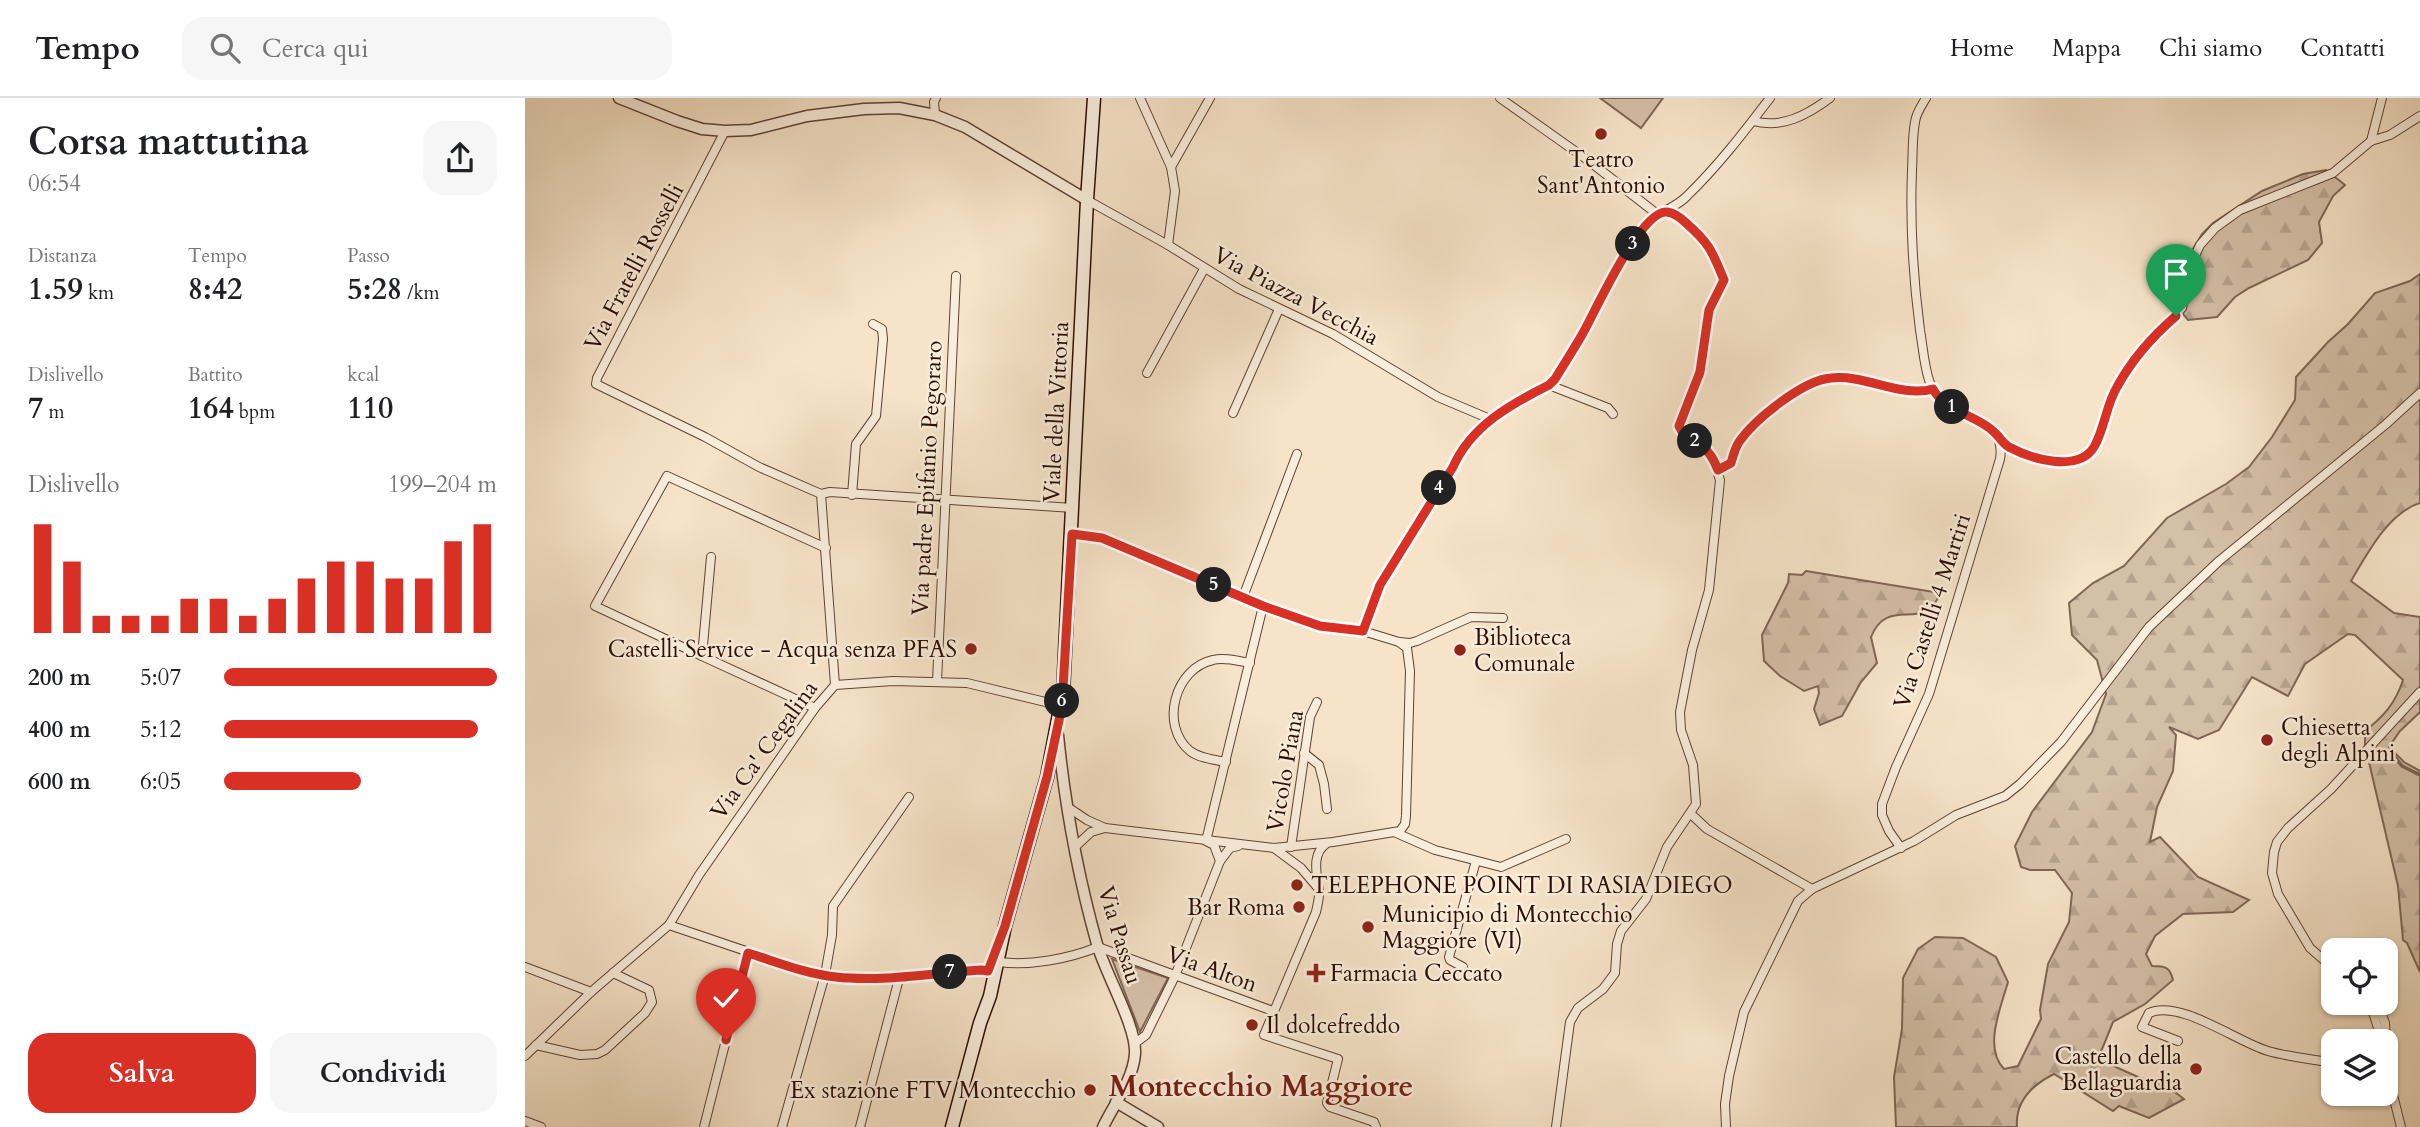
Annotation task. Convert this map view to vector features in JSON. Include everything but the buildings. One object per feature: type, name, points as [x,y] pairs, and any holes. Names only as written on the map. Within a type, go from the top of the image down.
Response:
[{"type":"main road","name":"Viale della Vittoria","points":[[1005,926],[1047,777],[1062,706],[1094,98]]},
{"type":"main road","points":[[952,1127],[999,962],[1005,926]]},
{"type":"main road","points":[[980,1023],[988,971],[1005,926]]},
{"type":"street","points":[[619,98],[677,121],[725,131],[751,130],[807,116],[864,109],[899,108],[935,115],[965,127],[1087,200]]},
{"type":"street","points":[[935,115],[936,98]]},
{"type":"street","points":[[1140,98],[1171,167],[1175,191],[1168,245]]},
{"type":"street","points":[[1500,98],[1662,213],[1679,217],[1706,241],[1724,280],[1709,310],[1700,372],[1679,426],[1685,436],[1701,445],[1712,456],[1720,480],[1709,590],[1692,650],[1680,712],[1681,730],[1694,772],[1696,804],[1667,846],[1646,899],[1621,931],[1617,944],[1615,973],[1603,989],[1578,1008],[1570,1022],[1556,1127]]},
{"type":"street","points":[[1363,631],[1380,585],[1453,467],[1460,450],[1490,419],[1549,385],[1583,333],[1612,275],[1629,248],[1662,213],[1678,205],[1694,190],[1770,98]]},
{"type":"street","points":[[1753,121],[1766,125],[1787,121],[1813,110],[1830,98]]},
{"type":"street","points":[[1926,98],[1915,119],[1911,204],[1919,316],[1926,367],[1933,389],[1942,400],[1989,427],[2008,447],[2040,458],[2068,461],[2084,457],[2097,441],[2120,381],[2156,335],[2182,308],[2191,264],[2207,236],[2232,214],[2333,173],[2371,141],[2390,135],[2420,116]]},
{"type":"street","points":[[2371,141],[2382,98]]},
{"type":"street","points":[[1171,167],[1208,102]]},
{"type":"street","name":"Via Fratelli Rosselli","points":[[725,131],[596,383],[722,445],[759,467],[821,494]]},
{"type":"street","name":"Via Piazza Vecchia","points":[[1087,200],[1168,245],[1204,269],[1333,334],[1438,397],[1490,419]]},
{"type":"street","points":[[1147,373],[1204,269]]},
{"type":"street","name":"Via padre Epifanio Pegoraro","points":[[937,681],[955,276]]},
{"type":"street","points":[[1233,413],[1279,309]]},
{"type":"street","points":[[852,495],[856,444],[876,416],[883,339],[882,329],[873,324]]},
{"type":"street","points":[[1718,470],[1731,463],[1737,445],[1755,423],[1814,383],[1831,377],[1884,384],[1909,391],[1933,389]]},
{"type":"street","points":[[1549,385],[1608,408],[1613,414]]},
{"type":"street","points":[[1726,1127],[1725,1104],[1729,1076],[1744,1012],[1798,901],[1812,889],[1901,848],[1956,815],[2004,796],[2020,784],[2050,755],[2123,659],[2167,610],[2219,561],[2385,425],[2420,393]]},
{"type":"street","name":"Via Castelli 4 Martiri","points":[[1901,848],[1882,815],[1882,804],[1929,694],[2000,459],[2001,441]]},
{"type":"street","points":[[1243,597],[1297,454]]},
{"type":"street","points":[[815,708],[595,606],[667,476],[826,548]]},
{"type":"street","points":[[835,685],[821,494],[830,492],[1073,508]]},
{"type":"street","points":[[1072,534],[1102,538],[1263,606],[1320,626],[1363,631],[1399,642],[1417,641],[1471,617],[1503,618]]},
{"type":"street","points":[[702,656],[711,557]]},
{"type":"street","points":[[1206,841],[1263,606]]},
{"type":"street","points":[[1069,808],[1105,828],[1238,846],[1291,847],[1400,831],[1405,824],[1408,790],[1410,661],[1407,648],[1399,642]]},
{"type":"street","points":[[1226,762],[1190,751],[1173,723],[1174,704],[1179,688],[1190,671],[1201,664],[1214,659],[1250,663]]},
{"type":"street","name":"Via Ca' Cegalina","points":[[525,1056],[591,992],[669,925],[699,875],[815,708],[835,685],[937,681],[977,685],[1062,706]]},
{"type":"street","points":[[2321,958],[2310,948],[2278,894],[2272,873],[2277,842],[2288,828],[2331,789],[2420,692]]},
{"type":"street","name":"Vicolo Piana","points":[[1291,847],[1310,717],[1317,702]]},
{"type":"street","name":"Via Passau","points":[[1057,728],[1075,847],[1098,947],[1135,1051],[1130,1074],[1103,1127]]},
{"type":"street","points":[[1304,753],[1319,765],[1327,809]]},
{"type":"street","points":[[782,1127],[825,975],[834,906],[909,797]]},
{"type":"street","points":[[1691,814],[1707,829],[1812,889]]},
{"type":"street","points":[[1075,847],[1091,832],[1105,828]]},
{"type":"street","points":[[1394,832],[1420,845],[1500,867],[1566,839]]},
{"type":"street","points":[[1206,841],[1214,845],[1220,861]]},
{"type":"street","points":[[1333,842],[1319,849],[1316,856],[1319,896],[1316,912],[1264,1035],[1338,1059],[1327,1102],[1330,1107],[1374,1122],[1376,1127]]},
{"type":"street","points":[[1133,1044],[1146,1035],[1175,976],[1220,861],[1230,848],[1238,846]]},
{"type":"street","points":[[1275,848],[1301,868],[1318,888]]},
{"type":"street","points":[[1463,967],[1450,960],[1450,957],[1476,861]]},
{"type":"street","points":[[669,925],[804,971],[825,975],[865,978],[988,971]]},
{"type":"street","points":[[999,962],[1016,964],[1079,954],[1098,947]]},
{"type":"street","name":"Via Alton","points":[[1098,947],[1273,1011]]},
{"type":"street","points":[[704,1127],[748,953]]},
{"type":"street","points":[[525,967],[591,992]]},
{"type":"street","points":[[536,1045],[580,1055],[597,1054],[605,1050],[645,1013],[652,1002],[649,990],[613,973]]},
{"type":"street","points":[[860,1127],[900,975]]},
{"type":"street","points":[[2178,1041],[2142,1027],[2149,1013],[2160,1009],[2180,1013],[2266,1050],[2321,1061]]},
{"type":"street","points":[[2382,1015],[2385,1023],[2388,1075],[2401,1127]]},
{"type":"street","points":[[1116,1102],[1158,1127]]},
{"type":"street","points":[[525,1121],[540,1127]]},
{"type":"green space","points":[[1600,98],[1663,98],[1641,128]]},
{"type":"green space","points":[[2326,170],[2345,185],[2333,196],[2319,222],[2322,243],[2308,260],[2249,288],[2235,297],[2217,317],[2188,320],[2179,309],[2190,254],[2202,234],[2213,223],[2262,191],[2303,174]]},
{"type":"green space","points":[[2420,274],[2420,503],[2409,508],[2388,525],[2351,581],[2394,613],[2420,617],[2420,712],[2400,731],[2389,747],[2404,762],[2420,771],[2420,972],[2407,943],[2403,940],[2398,886],[2365,745],[2365,731],[2388,709],[2403,680],[2355,635],[2348,634],[2305,664],[2288,696],[2252,677],[2219,730],[2198,739],[2169,727],[2176,735],[2173,771],[2157,807],[2150,842],[2160,837],[2198,877],[2249,900],[2233,912],[2183,914],[2155,936],[2146,954],[2152,966],[2166,968],[2173,980],[2145,1004],[2113,1022],[2098,1059],[2168,1087],[2184,1099],[2149,1118],[2119,1106],[2113,1111],[2054,1074],[2032,1089],[2022,1102],[2017,1127],[1896,1127],[1894,1077],[1902,1029],[1903,978],[1918,949],[1935,937],[1963,938],[1996,957],[2008,982],[1994,1039],[1998,1060],[2004,1069],[2018,1066],[2041,1019],[2040,1010],[2048,964],[2069,922],[2072,893],[2055,870],[2030,870],[2021,867],[2015,846],[2032,812],[2092,732],[2106,694],[2097,660],[2072,635],[2069,603],[2093,583],[2124,566],[2167,518],[2226,484],[2249,467],[2295,400],[2296,377],[2375,293],[2410,281]]},
{"type":"green space","points":[[1806,571],[1940,593],[1925,612],[1896,615],[1878,624],[1871,637],[1877,663],[1861,682],[1842,716],[1820,725],[1814,709],[1819,693],[1818,686],[1804,691],[1780,676],[1764,661],[1762,635],[1788,583],[1789,574],[1802,575]]},
{"type":"green space","points":[[1112,959],[1168,978],[1140,1032]]},
{"type":"waterway","points":[[2390,751],[2402,766],[2420,775]]},
{"type":"place","name":"Teatro Sant'Antonio","points":[[1601,134]]},
{"type":"place","name":"Castelli Service - Acqua senza PFAS","points":[[971,649]]},
{"type":"place","name":"Biblioteca Comunale","points":[[1460,650]]},
{"type":"place","name":"Chiesetta degli Alpini","points":[[2267,740]]},
{"type":"place","name":"TELEPHONE POINT DI RASIA DIEGO","points":[[1297,885]]},
{"type":"place","name":"Bar Roma","points":[[1299,907]]},
{"type":"place","name":"Municipio di Montecchio Maggiore (VI)","points":[[1368,927]]},
{"type":"place","name":"Farmacia Ceccato","points":[[1316,973]]},
{"type":"place","name":"Il dolcefreddo","points":[[1252,1025]]},
{"type":"place","name":"Castello della Bellaguardia","points":[[2196,1069]]},
{"type":"place","name":"Ex stazione FTV Montecchio","points":[[1090,1090]]},
{"type":"district","name":"Montecchio Maggiore","points":[[1261,1086]]},
{"type":"route","points":[[726,1040],[748,953],[804,971],[836,977],[865,978],[988,971],[1005,926],[1047,777],[1062,706],[1072,534],[1102,538],[1263,606],[1320,626],[1363,631],[1380,585],[1453,467],[1460,450],[1490,419],[1555,379],[1583,333],[1612,275],[1629,248],[1657,214],[1666,212],[1679,217],[1700,234],[1711,249],[1724,280],[1709,310],[1700,372],[1679,423],[1679,429],[1685,436],[1701,445],[1712,456],[1718,470],[1731,463],[1737,445],[1755,423],[1801,390],[1831,377],[1884,384],[1909,391],[1933,389],[1936,396],[1952,407],[1993,430],[2008,447],[2040,458],[2081,460],[2093,449],[2120,381],[2156,335],[2176,316]]}]
